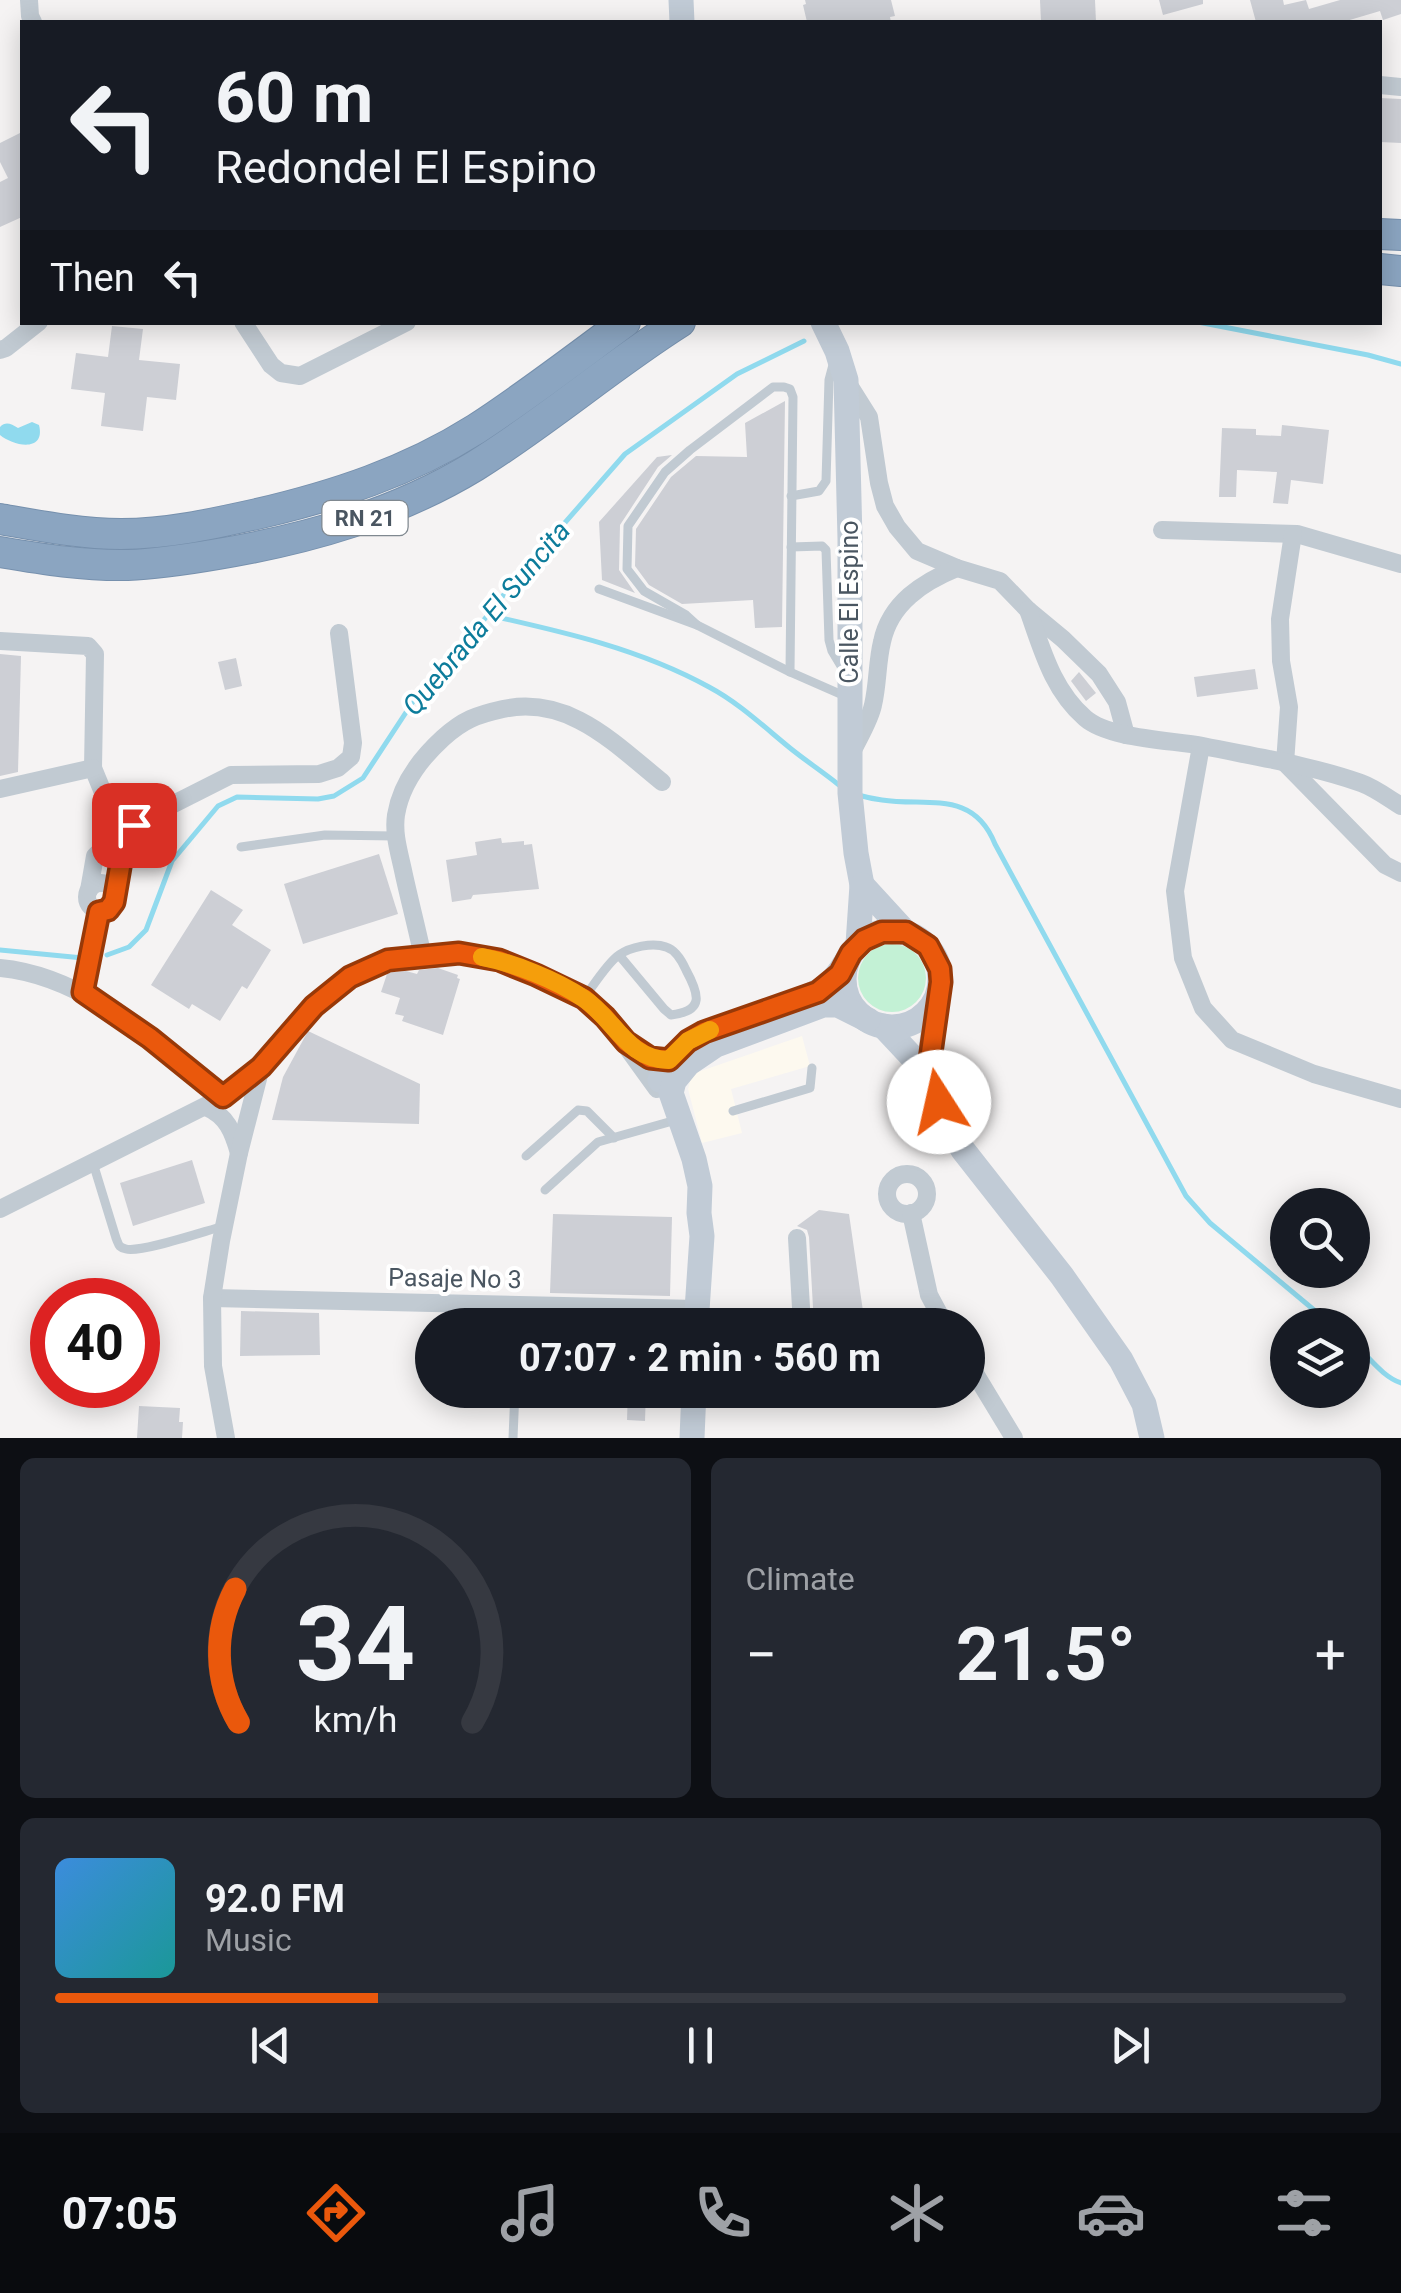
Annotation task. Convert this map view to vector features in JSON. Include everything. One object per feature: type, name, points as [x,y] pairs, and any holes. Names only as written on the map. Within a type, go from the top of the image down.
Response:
[{"type":"highway","name":"RN 21","points":[[0,519],[78,532],[121,534],[228,521],[327,497],[392,474],[476,428],[621,325]]},
{"type":"highway","name":"RN 21","points":[[0,552],[59,562],[128,565],[236,551],[321,532],[406,503],[460,474],[535,426],[676,325]]},
{"type":"street","points":[[0,350],[36,325]]},
{"type":"street","points":[[245,325],[271,365],[300,376],[402,325]]},
{"type":"street","name":"Calle El Espino","points":[[824,325],[846,380],[852,824],[862,885],[855,949]]},
{"type":"street","points":[[846,380],[869,417],[879,483],[896,527],[917,550],[1000,581],[1100,674],[1117,702],[1126,735]]},
{"type":"street","points":[[1162,530],[1293,534],[1401,564]]},
{"type":"street","points":[[1293,534],[1280,620],[1288,708],[1285,763],[1384,865],[1401,872]]},
{"type":"street","points":[[852,753],[873,708],[882,638],[893,616],[911,592],[958,568]]},
{"type":"street","points":[[1028,610],[1054,680],[1089,722],[1126,735],[1285,763],[1364,784],[1401,806]]},
{"type":"street","points":[[134,824],[231,775],[319,774],[338,768],[351,758],[339,633]]},
{"type":"street","points":[[0,641],[88,646],[95,654],[93,768],[113,817]]},
{"type":"street","points":[[423,956],[395,836],[396,814],[408,776],[459,723],[514,706],[542,706],[583,720],[662,782]]},
{"type":"street","points":[[1201,746],[1175,891],[1183,958],[1202,1008],[1232,1040],[1314,1074],[1401,1099]]},
{"type":"street","points":[[0,789],[93,768]]},
{"type":"street","points":[[99,912],[112,906],[119,878],[117,843],[105,828],[113,817],[124,816],[134,824]]},
{"type":"street","points":[[99,912],[88,904],[95,856],[134,835],[134,824]]},
{"type":"street","points":[[88,890],[105,884],[114,893]]},
{"type":"street","points":[[862,885],[906,932],[925,943],[936,956],[940,973],[928,1074]]},
{"type":"street","points":[[83,992],[99,912]]},
{"type":"street","points":[[657,1088],[676,1065],[688,1041],[818,992],[840,974],[855,949],[868,937],[882,932],[906,932]]},
{"type":"street","points":[[855,949],[844,975],[846,992],[854,1008],[876,1023],[928,1074],[963,1150],[1062,1276],[1121,1360],[1144,1404],[1152,1438]]},
{"type":"street","points":[[0,1209],[206,1108],[261,1067],[314,1006],[350,977],[388,960],[459,953],[499,960],[584,998],[626,1042],[683,1124]]},
{"type":"street","points":[[0,968],[42,977],[83,992],[150,1038],[223,1097]]},
{"type":"street","points":[[626,1042],[650,1058],[676,1065],[716,1045],[802,1021],[823,1005],[838,1004],[876,1023],[898,1026],[917,1020],[938,994]]},
{"type":"street","points":[[676,1065],[672,1093],[700,1186],[702,1236],[697,1308]]},
{"type":"street","points":[[226,1438],[213,1366],[212,1298],[239,1153],[261,1067]]},
{"type":"street","points":[[206,1108],[230,1126],[239,1153]]},
{"type":"street","points":[[911,1213],[928,1295],[935,1308]]},
{"type":"street","points":[[797,1238],[801,1308]]},
{"type":"street","name":"Pasaje No 3","points":[[212,1298],[573,1308]]},
{"type":"street","points":[[985,1390],[1014,1438]]},
{"type":"street","points":[[692,1438],[693,1408]]},
{"type":"lane","points":[[791,496],[819,491],[826,481],[828,380],[837,350]]},
{"type":"lane","points":[[697,625],[644,590],[628,569],[628,526],[665,472],[773,388],[784,386],[793,398],[790,672]]},
{"type":"lane","points":[[791,546],[822,546],[826,550],[830,640],[849,688]]},
{"type":"lane","points":[[0,561],[59,562]]},
{"type":"lane","points":[[600,589],[697,625],[790,672],[849,688]]},
{"type":"lane","points":[[241,847],[325,835],[395,836]]},
{"type":"lane","points":[[584,998],[619,955],[646,945],[667,947],[680,958],[696,988],[697,1000],[692,1009],[672,1015],[619,955]]},
{"type":"lane","points":[[733,1111],[810,1088],[812,1068]]},
{"type":"lane","points":[[526,1156],[578,1110],[587,1111],[614,1138]]},
{"type":"lane","points":[[545,1190],[598,1142],[683,1124]]},
{"type":"lane","points":[[93,1163],[119,1246],[124,1249],[224,1226]]},
{"type":"lane","points":[[513,1438],[514,1408]]},
{"type":"shaded area","points":[[802,1036],[810,1066],[731,1089],[742,1133],[702,1143],[688,1089],[692,1074]]},
{"type":"green space","points":[[892,944],[916,954],[926,978],[916,1002],[892,1012],[868,1002],[858,978],[868,954]]},
{"type":"water","points":[[32,422],[39,425],[40,434],[33,443],[20,444],[0,435],[4,424],[18,428]]},
{"type":"building","points":[[805,0],[891,0],[895,16],[891,20],[807,20],[803,5]]},
{"type":"building","points":[[1040,0],[1095,0],[1096,20],[1041,20]]},
{"type":"building","points":[[1159,0],[1203,0],[1203,4],[1163,15]]},
{"type":"building","points":[[1250,0],[1283,0],[1284,5],[1306,0],[1309,9],[1340,0],[1401,0],[1401,14],[1383,20],[1380,11],[1350,20],[1255,20]]},
{"type":"building","points":[[1382,98],[1401,99],[1401,143],[1382,142]]},
{"type":"building","points":[[20,133],[20,218],[0,227],[0,182],[8,178],[0,162],[0,143]]},
{"type":"building","points":[[112,326],[143,329],[139,360],[180,364],[176,400],[147,397],[143,431],[101,426],[105,393],[71,389],[76,353],[108,357]]},
{"type":"building","points":[[785,401],[782,627],[755,628],[753,600],[682,604],[649,585],[635,566],[636,529],[671,477],[696,456],[747,457],[745,423]]},
{"type":"building","points":[[1282,425],[1329,430],[1323,484],[1291,480],[1288,504],[1273,503],[1277,472],[1237,470],[1236,497],[1219,497],[1222,428],[1256,429],[1256,435],[1281,436]]},
{"type":"building","points":[[672,455],[658,467],[620,525],[619,570],[635,593],[602,580],[599,522],[657,457]]},
{"type":"building","points":[[0,654],[21,656],[18,772],[0,776]]},
{"type":"building","points":[[236,658],[242,686],[225,690],[218,662]]},
{"type":"building","points":[[1255,669],[1258,689],[1197,697],[1194,677]]},
{"type":"building","points":[[1079,672],[1096,693],[1086,701],[1071,681]]},
{"type":"building","points":[[501,838],[502,843],[532,844],[539,889],[473,895],[471,899],[452,902],[446,860],[477,855],[475,842]]},
{"type":"building","points":[[379,854],[398,914],[303,944],[284,884]]},
{"type":"building","points":[[211,890],[243,910],[232,925],[271,950],[247,989],[242,986],[220,1021],[192,1004],[189,1009],[151,985]]},
{"type":"building","points":[[438,968],[460,979],[443,1035],[402,1021],[404,1016],[395,1014],[400,998],[381,992],[391,972],[417,974],[419,970]]},
{"type":"building","points":[[308,1031],[420,1084],[419,1124],[272,1120],[283,1077]]},
{"type":"building","points":[[192,1160],[205,1203],[133,1226],[120,1183]]},
{"type":"building","points":[[819,1210],[849,1214],[863,1308],[813,1308],[809,1237],[807,1230],[797,1226]]},
{"type":"building","points":[[553,1214],[672,1217],[670,1296],[550,1293]]},
{"type":"building","points":[[241,1311],[319,1313],[320,1355],[240,1356]]},
{"type":"building","points":[[139,1408],[180,1408],[182,1438],[137,1438]]},
{"type":"building","points":[[627,1408],[645,1408],[645,1421],[627,1420]]},
{"type":"waterway","name":"Quebrada El Suncita","points":[[1213,325],[1401,364]]},
{"type":"waterway","name":"Quebrada El Suncita","points":[[107,955],[129,947],[146,930],[172,861],[218,806],[237,797],[334,796],[363,778],[420,691],[625,454],[737,374],[804,341]]},
{"type":"waterway","points":[[488,615],[601,643],[683,674],[731,700],[839,785]]},
{"type":"waterway","points":[[858,795],[947,804],[974,815],[986,827],[1186,1196],[1210,1223],[1312,1308]]},
{"type":"waterway","name":"Quebrada El Suncita","points":[[0,950],[83,958]]},
{"type":"waterway","points":[[1370,1360],[1401,1383]]},
{"type":"slow traffic","points":[[482,957],[499,960],[584,998],[626,1042],[650,1058],[669,1060],[688,1041],[710,1030]]},
{"type":"route","points":[[134,825],[132,840],[124,844],[114,902],[108,910],[99,912],[83,992],[150,1038],[223,1097],[261,1067],[314,1006],[350,977],[388,960],[459,953],[499,960],[584,998],[626,1042],[650,1058],[669,1060],[704,1032],[818,992],[840,974],[858,944],[873,935],[897,930],[925,943],[939,964],[941,982],[928,1074],[939,1102]]}]
